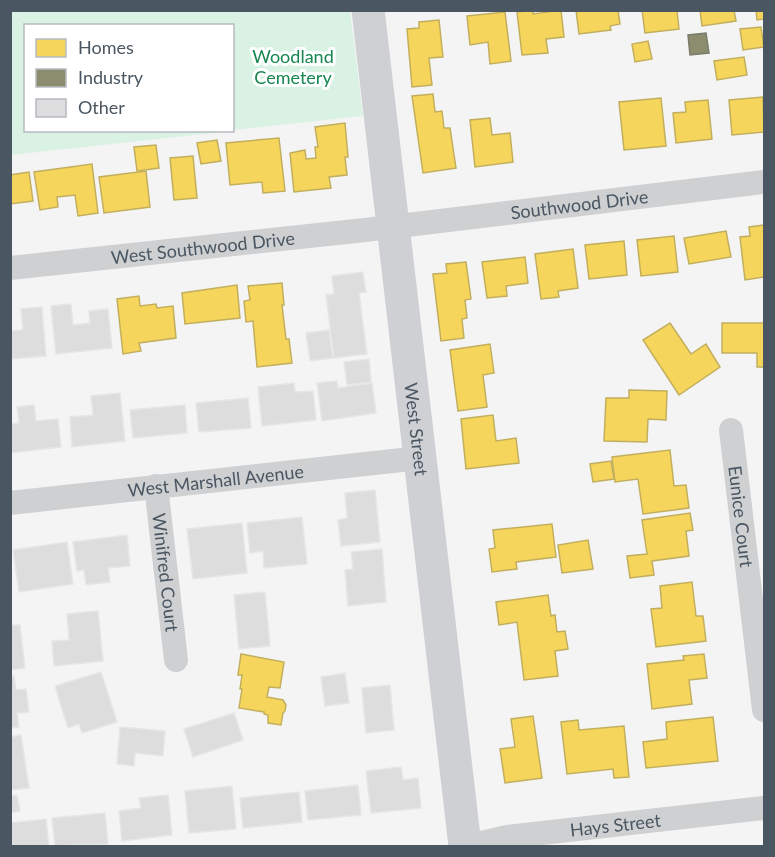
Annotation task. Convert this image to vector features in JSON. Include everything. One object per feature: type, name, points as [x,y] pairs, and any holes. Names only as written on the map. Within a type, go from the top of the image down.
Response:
[{"type":"main road","name":"West Street","points":[[368,10],[467,846]]},
{"type":"street","name":"Southwood Drive","points":[[393,226],[765,182]]},
{"type":"street","name":"West Southwood Drive","points":[[10,268],[393,226]]},
{"type":"street","name":"Eunice Court","points":[[731,430],[765,710]]},
{"type":"street","name":"West Marshall Avenue","points":[[10,502],[420,458]]},
{"type":"street","name":"Winifred Court","points":[[156,486],[176,660]]},
{"type":"street","name":"Hays Street","points":[[467,846],[507,837],[765,808]]},
{"type":"green space","name":"Woodland Cemetery","points":[[10,11],[350,11],[363,116],[234,130],[234,24],[24,24],[24,132],[222,132],[11,155]]},
{"type":"building: Homes","points":[[533,10],[533,14],[561,10],[564,37],[546,39],[548,53],[522,55],[517,12]]},
{"type":"building: Homes","points":[[576,10],[618,10],[620,24],[610,26],[611,30],[579,34]]},
{"type":"building: Homes","points":[[642,10],[677,10],[679,29],[645,33]]},
{"type":"building: Homes","points":[[700,10],[734,10],[736,21],[702,26]]},
{"type":"building: Homes","points":[[756,10],[764,10],[764,19],[757,20]]},
{"type":"building: Homes","points":[[505,12],[511,61],[490,64],[488,42],[470,45],[467,16]]},
{"type":"building: Homes","points":[[439,20],[443,57],[429,58],[432,85],[412,87],[407,29],[419,28],[419,22]]},
{"type":"building: Homes","points":[[761,27],[764,47],[743,50],[740,29]]},
{"type":"building: Homes","points":[[648,41],[652,59],[635,62],[632,44]]},
{"type":"building: Homes","points":[[744,57],[747,75],[717,80],[714,61]]},
{"type":"building: Homes","points":[[433,94],[435,112],[442,111],[444,128],[450,128],[456,168],[423,173],[412,96]]},
{"type":"building: Homes","points":[[763,97],[764,132],[732,135],[729,100]]},
{"type":"building: Homes","points":[[661,98],[666,146],[624,150],[619,102]]},
{"type":"building: Homes","points":[[708,100],[712,139],[676,143],[673,113],[686,112],[685,102]]},
{"type":"building: Homes","points":[[490,118],[492,135],[510,133],[513,162],[475,167],[470,120]]},
{"type":"building: Homes","points":[[345,123],[347,175],[329,177],[331,188],[294,192],[290,153],[305,150],[306,159],[316,158],[315,147],[318,147],[315,127]]},
{"type":"building: Homes","points":[[279,138],[285,191],[263,193],[262,182],[230,185],[226,143]]},
{"type":"building: Homes","points":[[217,140],[221,161],[201,164],[197,143]]},
{"type":"building: Homes","points":[[156,145],[159,168],[137,171],[134,147]]},
{"type":"building: Homes","points":[[193,156],[197,198],[174,200],[170,158]]},
{"type":"building: Homes","points":[[92,164],[98,213],[78,216],[75,195],[57,197],[58,207],[40,210],[34,172]]},
{"type":"building: Homes","points":[[146,171],[150,207],[104,213],[99,177]]},
{"type":"building: Homes","points":[[29,172],[33,201],[10,204],[10,175]]},
{"type":"building: Homes","points":[[764,225],[764,277],[745,280],[740,237],[750,236],[749,227]]},
{"type":"building: Homes","points":[[726,231],[731,257],[689,264],[684,238]]},
{"type":"building: Homes","points":[[674,236],[678,272],[641,276],[637,240]]},
{"type":"building: Homes","points":[[624,241],[627,275],[589,279],[585,245]]},
{"type":"building: Homes","points":[[573,249],[578,288],[558,291],[559,297],[541,299],[535,254]]},
{"type":"building: Homes","points":[[525,257],[528,283],[506,286],[507,296],[487,298],[482,262]]},
{"type":"building: Homes","points":[[466,262],[471,299],[465,300],[467,318],[462,319],[464,338],[441,341],[433,274],[447,273],[446,264]]},
{"type":"building: Homes","points":[[282,283],[286,339],[289,339],[292,363],[257,367],[253,321],[246,322],[244,301],[250,300],[248,286]]},
{"type":"building: Homes","points":[[237,285],[240,318],[185,324],[182,293]]},
{"type":"building: Homes","points":[[139,296],[140,306],[156,304],[157,308],[173,306],[176,338],[139,343],[141,351],[123,354],[117,299]]},
{"type":"building: Homes","points":[[670,323],[691,354],[706,344],[720,367],[679,395],[643,340]]},
{"type":"building: Homes","points":[[722,323],[764,323],[764,367],[757,367],[757,353],[722,353]]},
{"type":"building: Homes","points":[[490,344],[494,373],[483,375],[487,407],[458,411],[450,350]]},
{"type":"building: Homes","points":[[629,390],[667,391],[666,420],[648,419],[647,442],[604,441],[606,398],[629,398]]},
{"type":"building: Homes","points":[[493,415],[496,441],[516,438],[519,463],[466,469],[461,419]]},
{"type":"building: Homes","points":[[670,450],[674,486],[686,485],[689,508],[643,514],[638,479],[615,482],[612,457]]},
{"type":"building: Homes","points":[[611,461],[614,479],[593,482],[590,464]]},
{"type":"building: Homes","points":[[690,513],[693,530],[686,531],[689,556],[652,561],[654,575],[630,578],[627,556],[647,554],[642,520]]},
{"type":"building: Homes","points":[[552,524],[556,557],[516,562],[517,569],[492,572],[489,549],[495,548],[493,530]]},
{"type":"building: Homes","points":[[588,540],[593,569],[562,573],[558,545]]},
{"type":"building: Homes","points":[[692,582],[696,616],[703,616],[706,641],[656,647],[651,609],[662,608],[660,586]]},
{"type":"building: Homes","points":[[548,595],[551,616],[555,615],[557,632],[565,631],[568,649],[555,651],[558,676],[524,680],[517,622],[499,625],[496,602]]},
{"type":"building: Homes","points":[[241,654],[284,662],[280,688],[269,687],[267,697],[283,700],[286,705],[281,725],[268,723],[268,715],[264,712],[239,708],[242,689],[240,689],[242,675],[238,675]]},
{"type":"building: Homes","points":[[704,654],[707,678],[689,680],[692,704],[652,709],[647,664],[684,660],[683,656]]},
{"type":"building: Homes","points":[[533,716],[542,778],[505,783],[500,749],[515,747],[511,719]]},
{"type":"building: Homes","points":[[713,717],[718,761],[646,768],[643,742],[667,739],[666,722]]},
{"type":"building: Homes","points":[[578,720],[579,730],[624,726],[629,777],[614,778],[613,769],[567,774],[561,722]]},
{"type":"building: Industry","points":[[706,33],[709,53],[690,55],[688,35]]},
{"type":"building: Other","points":[[363,272],[366,292],[359,293],[367,354],[334,358],[326,295],[334,294],[332,276]]},
{"type":"building: Other","points":[[71,304],[73,325],[90,323],[89,311],[108,309],[112,348],[56,354],[51,306]]},
{"type":"building: Other","points":[[42,307],[46,356],[10,359],[10,331],[23,330],[21,309]]},
{"type":"building: Other","points":[[329,330],[333,358],[310,361],[306,333]]},
{"type":"building: Other","points":[[369,359],[371,382],[347,385],[344,362]]},
{"type":"building: Other","points":[[337,381],[338,388],[372,383],[376,413],[322,421],[317,383]]},
{"type":"building: Other","points":[[294,383],[295,392],[313,391],[316,420],[262,426],[258,387]]},
{"type":"building: Other","points":[[120,393],[125,441],[72,447],[70,417],[93,415],[91,396]]},
{"type":"building: Other","points":[[248,398],[251,428],[199,432],[196,403]]},
{"type":"building: Other","points":[[34,405],[36,421],[58,419],[61,447],[10,453],[10,424],[19,423],[17,407]]},
{"type":"building: Other","points":[[185,405],[187,433],[133,438],[130,410]]},
{"type":"building: Other","points":[[375,490],[380,542],[341,546],[338,520],[347,518],[345,493]]},
{"type":"building: Other","points":[[302,517],[307,564],[264,568],[263,551],[250,553],[247,523]]},
{"type":"building: Other","points":[[242,523],[247,573],[193,579],[187,529]]},
{"type":"building: Other","points":[[127,535],[130,566],[108,568],[110,582],[86,585],[84,570],[77,571],[73,542]]},
{"type":"building: Other","points":[[67,542],[73,584],[19,592],[13,550]]},
{"type":"building: Other","points":[[382,549],[386,602],[348,606],[345,570],[353,569],[351,552]]},
{"type":"building: Other","points":[[265,592],[270,646],[239,649],[234,595]]},
{"type":"building: Other","points":[[98,611],[103,661],[54,666],[52,641],[69,640],[67,614]]},
{"type":"building: Other","points":[[10,625],[20,625],[25,668],[10,670]]},
{"type":"building: Other","points":[[101,672],[117,722],[82,733],[79,724],[68,728],[55,686]]},
{"type":"building: Other","points":[[345,673],[349,703],[325,706],[321,677]]},
{"type":"building: Other","points":[[14,676],[16,690],[26,689],[29,712],[17,713],[19,727],[10,728],[10,677]]},
{"type":"building: Other","points":[[390,685],[394,730],[366,733],[362,688]]},
{"type":"building: Other","points":[[234,713],[243,740],[193,757],[184,729]]},
{"type":"building: Other","points":[[120,727],[165,731],[163,756],[135,753],[134,766],[117,764]]},
{"type":"building: Other","points":[[21,735],[29,788],[10,790],[10,737]]},
{"type":"building: Other","points":[[401,767],[403,780],[418,778],[421,808],[371,813],[366,771]]},
{"type":"building: Other","points":[[358,785],[361,815],[308,820],[305,791]]},
{"type":"building: Other","points":[[232,786],[236,829],[189,833],[185,791]]},
{"type":"building: Other","points":[[299,792],[302,822],[243,828],[240,798]]},
{"type":"building: Other","points":[[17,795],[20,811],[10,813],[10,796]]},
{"type":"building: Other","points":[[168,795],[172,835],[122,841],[119,811],[141,808],[139,798]]},
{"type":"building: Other","points":[[105,813],[108,844],[55,846],[52,818]]},
{"type":"building: Other","points":[[46,819],[49,846],[10,846],[10,823]]}]
